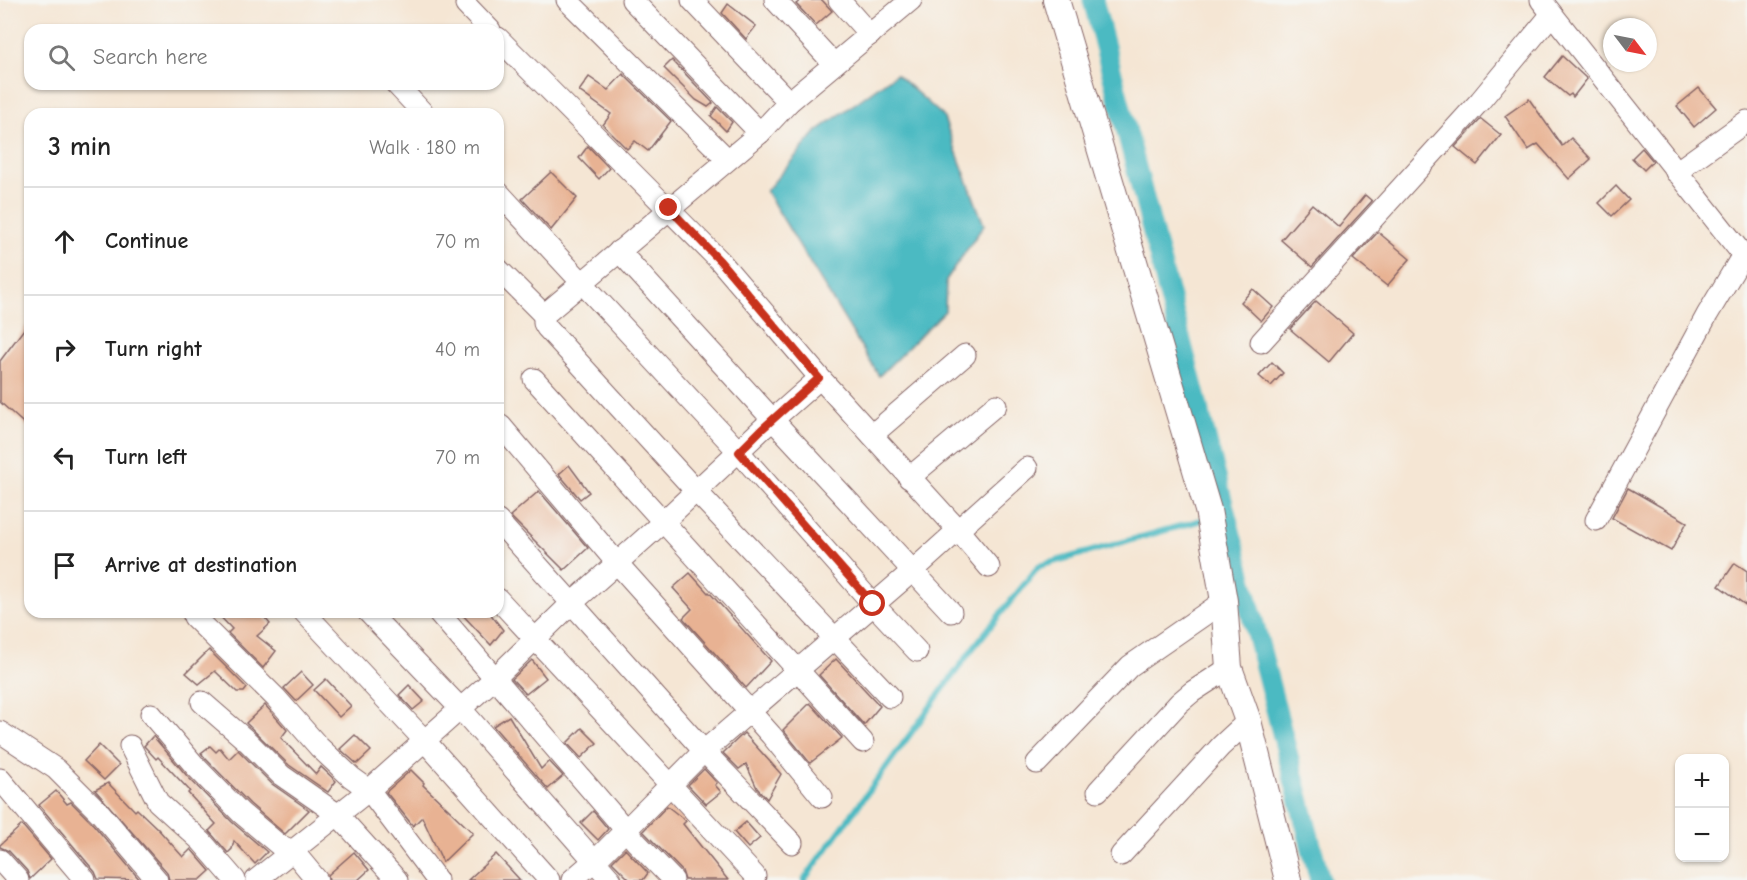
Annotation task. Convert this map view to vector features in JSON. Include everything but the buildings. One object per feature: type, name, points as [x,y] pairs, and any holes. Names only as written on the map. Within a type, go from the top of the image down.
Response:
[{"type":"main road","points":[[1056,0],[1211,521],[1224,601],[1229,668],[1248,721],[1288,880]]},
{"type":"street","points":[[567,0],[727,159]]},
{"type":"street","points":[[632,0],[760,133]]},
{"type":"street","points":[[692,0],[789,102]]},
{"type":"street","points":[[775,0],[834,64]]},
{"type":"street","points":[[839,0],[870,35]]},
{"type":"street","points":[[544,315],[760,133],[789,102],[907,2]]},
{"type":"street","points":[[466,5],[484,24]]},
{"type":"street","points":[[1261,342],[1480,101],[1546,8],[1745,258],[1702,326],[1596,520]]},
{"type":"street","points":[[504,44],[720,261],[819,378],[989,567]]},
{"type":"street","points":[[402,90],[418,108]]},
{"type":"street","points":[[1676,172],[1747,121]]},
{"type":"street","points":[[504,198],[739,452],[917,651]]},
{"type":"street","points":[[619,251],[951,612]]},
{"type":"street","points":[[504,274],[544,315],[547,328],[696,492],[890,697]]},
{"type":"street","points":[[872,435],[965,355]]},
{"type":"street","points":[[255,880],[369,790],[495,678],[571,604],[819,378]]},
{"type":"street","points":[[534,379],[863,742]]},
{"type":"street","points":[[909,478],[996,405]]},
{"type":"street","points":[[504,430],[617,563],[750,711],[822,797]]},
{"type":"street","points":[[572,880],[626,830],[704,751],[913,571],[1027,468]]},
{"type":"street","points":[[504,529],[704,751],[792,843]]},
{"type":"street","points":[[1037,763],[1130,666],[1224,601]]},
{"type":"street","points":[[504,606],[755,876]]},
{"type":"street","points":[[195,618],[276,698],[319,747],[351,777],[369,790],[437,880]]},
{"type":"street","points":[[310,618],[424,740],[549,880]]},
{"type":"street","points":[[374,618],[460,708],[611,880]]},
{"type":"street","points":[[443,618],[626,830],[673,880]]},
{"type":"street","points":[[1098,791],[1179,703],[1229,668]]},
{"type":"street","points":[[202,702],[248,742],[280,775],[337,814],[397,880]]},
{"type":"street","points":[[151,714],[196,767],[241,813],[279,845],[293,851],[317,880]]},
{"type":"street","points":[[1121,855],[1221,746],[1248,721]]},
{"type":"street","points":[[0,732],[56,769],[101,814],[157,880]]},
{"type":"street","points":[[130,746],[158,802],[202,842],[235,880]]},
{"type":"street","points":[[0,779],[85,880]]},
{"type":"street","points":[[0,860],[18,880]]},
{"type":"water","points":[[896,74],[943,116],[984,225],[946,280],[945,311],[879,376],[766,191],[817,131]]},
{"type":"waterway","points":[[1093,0],[1320,880]]},
{"type":"waterway","points":[[804,880],[973,648],[1039,566],[1205,519]]},
{"type":"route","points":[[669,208],[720,261],[819,378],[739,452],[873,604]]}]
